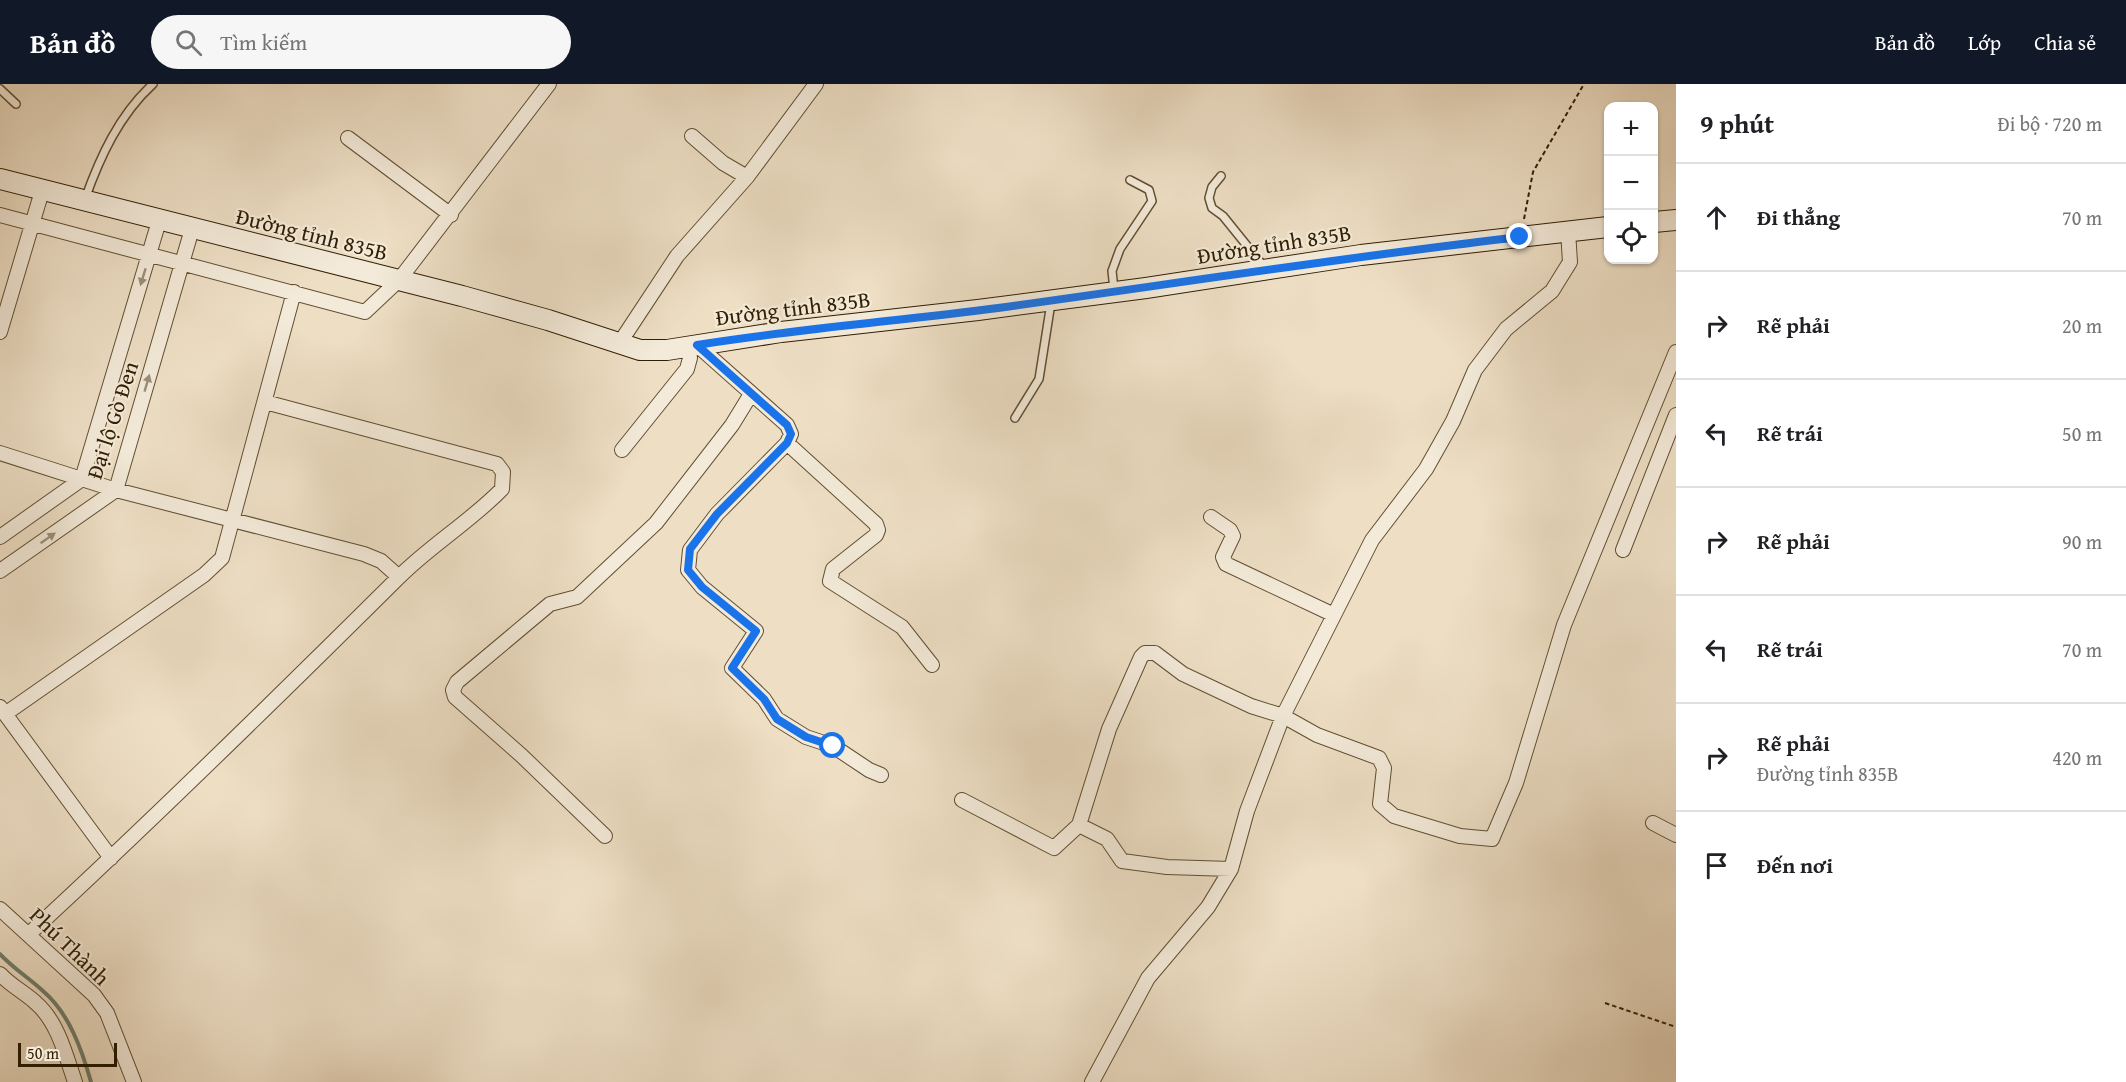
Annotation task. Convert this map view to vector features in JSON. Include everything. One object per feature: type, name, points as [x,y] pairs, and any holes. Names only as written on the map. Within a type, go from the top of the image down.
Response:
[{"type":"main road","name":"Đường tỉnh 835B","points":[[0,179],[399,280],[548,320],[640,350],[691,346],[781,332],[1115,292],[1361,255],[1604,227]]},
{"type":"main road","points":[[1658,222],[1676,220]]},
{"type":"street","points":[[0,215],[182,261],[365,312],[399,280],[549,84]]},
{"type":"street","points":[[619,344],[677,256],[747,177],[816,84]]},
{"type":"street","points":[[692,136],[723,163],[747,177]]},
{"type":"street","points":[[348,138],[451,215]]},
{"type":"street","points":[[1,328],[42,191]]},
{"type":"street","name":"Đại lộ Gò Đen","points":[[0,537],[82,479],[159,221]]},
{"type":"street","name":"Đại lộ Gò Đen","points":[[0,571],[117,490],[192,229]]},
{"type":"street","points":[[1092,1082],[1148,978],[1208,908],[1231,869],[1247,811],[1283,716],[1332,614],[1372,540],[1426,469],[1453,421],[1475,370],[1506,329],[1552,291],[1570,262],[1569,231]]},
{"type":"street","points":[[111,858],[2,710],[204,575],[222,558],[294,292]]},
{"type":"street","points":[[691,346],[787,425],[791,434],[787,443],[717,514],[690,549],[688,570],[702,587],[756,631],[732,668],[764,699],[777,719],[806,737],[833,746],[869,770],[881,775]]},
{"type":"street","points":[[622,450],[687,369],[691,346]]},
{"type":"street","points":[[962,800],[1054,848],[1079,825],[1109,729],[1145,653],[1155,653],[1183,674],[1251,706],[1283,716],[1317,735],[1379,758],[1384,768],[1380,804],[1394,816],[1460,836],[1492,839],[1516,783],[1564,625],[1676,352]]},
{"type":"street","points":[[604,836],[522,756],[455,697],[453,690],[457,682],[550,604],[577,597],[656,523],[732,425],[751,394]]},
{"type":"street","points":[[29,934],[111,858],[399,577],[477,513],[502,489],[503,472],[497,464],[265,402]]},
{"type":"street","points":[[1623,550],[1676,415]]},
{"type":"street","points":[[787,443],[876,524],[878,530],[876,535],[833,569],[830,581],[903,627],[932,665]]},
{"type":"street","points":[[0,453],[117,490],[364,554],[381,561],[399,577]]},
{"type":"street","points":[[1211,517],[1230,530],[1233,536],[1223,556],[1226,564],[1332,614]]},
{"type":"street","points":[[1653,823],[1676,835]]},
{"type":"street","points":[[1079,825],[1107,839],[1122,861],[1167,867],[1231,869]]},
{"type":"street","name":"Phú Thành","points":[[0,909],[94,995],[107,1013],[134,1082]]},
{"type":"street","points":[[0,974],[11,986],[38,1004],[56,1030],[75,1082]]},
{"type":"lane","points":[[84,201],[101,155],[127,113],[153,84]]},
{"type":"lane","points":[[0,89],[16,104]]},
{"type":"lane","points":[[1221,176],[1212,187],[1209,198],[1212,208],[1223,216],[1267,270]]},
{"type":"lane","points":[[1115,292],[1112,272],[1120,249],[1152,201],[1149,190],[1130,180]]},
{"type":"lane","points":[[1015,418],[1039,379],[1051,300]]},
{"type":"path","points":[[1520,237],[1533,172],[1584,84]]},
{"type":"path","points":[[1605,1003],[1676,1028]]},
{"type":"waterway","points":[[0,954],[43,991],[60,1010],[79,1045],[91,1082]]},
{"type":"route","points":[[833,746],[818,739],[806,737],[777,719],[764,699],[732,668],[756,631],[727,605],[702,587],[688,570],[687,559],[690,549],[717,514],[787,443],[791,434],[787,425],[697,345],[781,332],[1115,292],[1361,255],[1520,237]]}]
